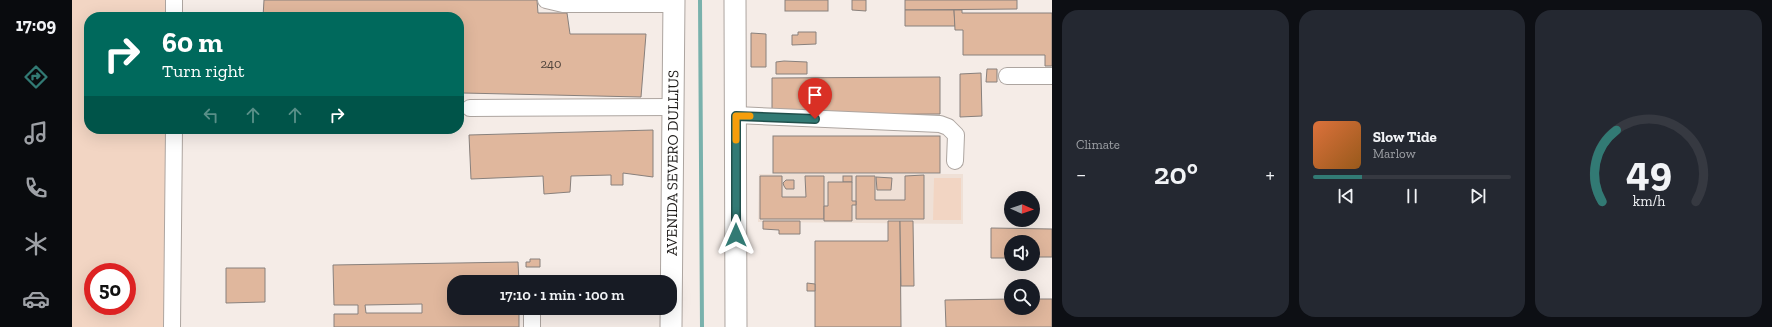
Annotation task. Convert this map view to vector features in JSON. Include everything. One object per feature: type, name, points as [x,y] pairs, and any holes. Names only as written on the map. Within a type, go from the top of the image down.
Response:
[{"type":"main road","points":[[735,0],[736,327]]},
{"type":"main road","name":"AVENIDA SEVERO DULLIUS","points":[[671,327],[674,2]]},
{"type":"lane","points":[[174,0],[174,12]]},
{"type":"lane","points":[[546,0],[563,4],[674,2]]},
{"type":"lane","points":[[1007,76],[1052,76]]},
{"type":"lane","points":[[470,108],[673,107]]},
{"type":"lane","points":[[736,116],[940,124],[948,127],[956,135],[955,161]]},
{"type":"lane","points":[[172,327],[174,134]]},
{"type":"lane","points":[[532,315],[532,327]]},
{"type":"shaded area","points":[[72,0],[165,0],[165,12],[84,12],[84,134],[166,134],[165,327],[72,327]]},
{"type":"shaded area","points":[[759,174],[963,174],[963,224],[758,222]]},
{"type":"shaded area","points":[[934,178],[961,178],[961,220],[933,220]]},
{"type":"building","points":[[264,0],[537,0],[538,13],[567,13],[570,34],[646,34],[641,97],[464,93],[464,12],[263,12]]},
{"type":"building","points":[[785,0],[828,0],[828,11],[785,11]]},
{"type":"building","points":[[852,0],[866,0],[866,11],[852,10]]},
{"type":"building","points":[[905,0],[1017,0],[1017,9],[905,10]]},
{"type":"building","points":[[905,10],[954,10],[955,26],[905,26]]},
{"type":"building","points":[[954,10],[962,10],[962,13],[1052,13],[1052,66],[1045,66],[1045,55],[963,55],[963,30],[955,30]]},
{"type":"building","points":[[798,32],[816,32],[816,44],[792,45],[792,35],[798,35]]},
{"type":"building","points":[[751,33],[766,34],[766,67],[751,67]]},
{"type":"building","points":[[776,62],[807,62],[807,74],[776,74]]},
{"type":"building","points":[[987,69],[997,69],[997,82],[986,82]]},
{"type":"building","points":[[981,73],[982,116],[960,117],[960,74]]},
{"type":"building","points":[[940,77],[940,114],[772,115],[772,78]]},
{"type":"building","points":[[653,130],[653,177],[623,173],[623,185],[611,185],[611,175],[571,176],[570,192],[544,194],[543,176],[471,179],[469,135]]},
{"type":"building","points":[[773,136],[940,136],[940,173],[773,173]]},
{"type":"building","points":[[924,175],[924,219],[856,219],[856,176],[875,176],[875,200],[905,200],[905,176]]},
{"type":"building","points":[[760,176],[782,176],[782,197],[806,197],[805,176],[824,176],[824,219],[760,219]]},
{"type":"building","points":[[843,176],[852,176],[852,182],[843,182]]},
{"type":"building","points":[[876,177],[892,178],[891,190],[877,190]]},
{"type":"building","points":[[786,180],[794,180],[794,189],[786,189],[783,183]]},
{"type":"building","points":[[828,182],[852,182],[852,201],[856,201],[856,205],[852,205],[852,221],[824,221],[824,206],[828,206]]},
{"type":"building","points":[[763,221],[800,221],[800,234],[779,234],[779,230],[763,229]]},
{"type":"building","points":[[888,221],[900,221],[901,327],[815,327],[815,241],[888,241]]},
{"type":"building","points":[[900,221],[913,221],[914,286],[901,286]]},
{"type":"building","points":[[991,228],[1052,229],[1052,257],[1040,257],[1040,235],[1004,235],[1004,258],[991,258]]},
{"type":"building","points":[[530,259],[540,259],[540,267],[526,267],[526,262],[530,262]]},
{"type":"building","points":[[518,262],[519,275],[447,275],[447,315],[519,315],[519,327],[334,327],[334,314],[358,314],[358,305],[334,305],[333,265]],"holes":[[[422,304],[422,313],[366,313],[365,305]]]},
{"type":"building","points":[[226,268],[265,268],[265,302],[226,303]]},
{"type":"building","points":[[807,283],[815,284],[815,291],[807,291]]},
{"type":"building","points":[[1004,299],[1004,315],[1040,315],[1040,299],[1052,299],[1052,327],[946,327],[945,300]]},
{"type":"waterway","points":[[700,0],[702,327]]},
{"type":"slow traffic","points":[[736,140],[736,116],[750,116]]},
{"type":"route","points":[[736,235],[736,116],[815,119]]}]
